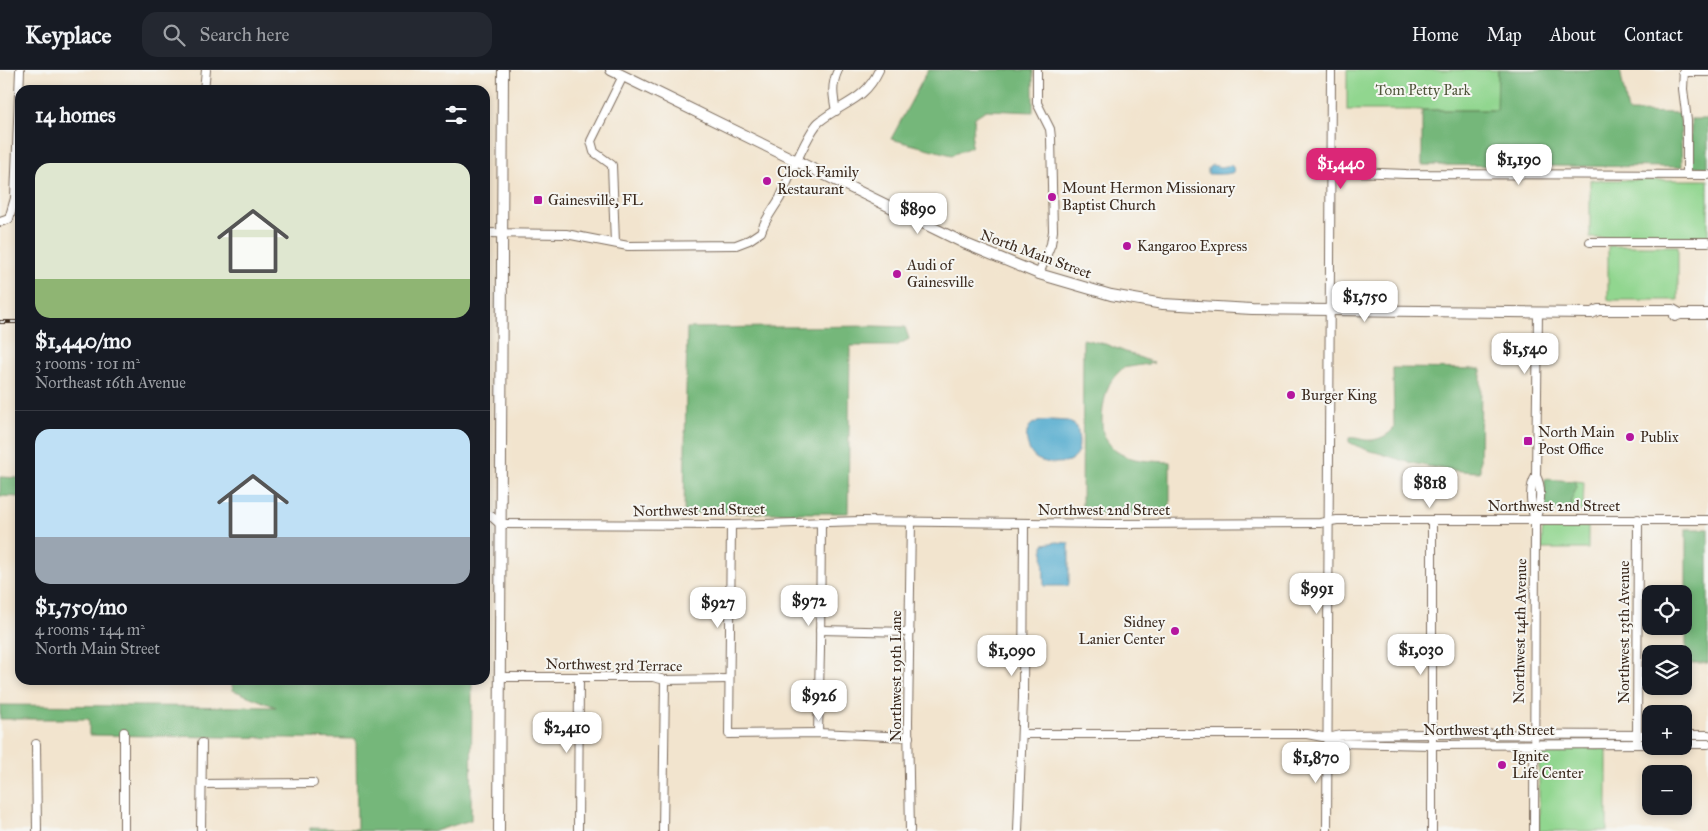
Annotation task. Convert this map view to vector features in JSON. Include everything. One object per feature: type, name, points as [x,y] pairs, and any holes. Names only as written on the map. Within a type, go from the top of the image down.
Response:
[{"type":"main road","points":[[499,831],[503,70]]},
{"type":"main road","name":"North Main Street","points":[[611,70],[966,244],[1039,274],[1111,295],[1163,304],[1252,309],[1592,313],[1597,316],[1616,317],[1672,317],[1680,314],[1708,314]]},
{"type":"street","points":[[19,85],[20,70]]},
{"type":"street","points":[[204,85],[206,70]]},
{"type":"street","points":[[836,111],[832,90],[834,77],[838,70]]},
{"type":"street","points":[[490,233],[566,234],[628,246],[736,245],[743,243],[761,232],[817,124],[853,102],[868,89],[879,70]]},
{"type":"street","points":[[1037,70],[1037,103],[1050,129],[1051,138],[1053,230],[1051,244],[1039,274]]},
{"type":"street","points":[[1327,831],[1328,310],[1331,70]]},
{"type":"street","points":[[1687,175],[1687,121],[1684,71],[1708,72]]},
{"type":"street","points":[[615,243],[612,165],[594,152],[591,141],[623,76]]},
{"type":"street","points":[[1330,171],[1406,174],[1708,174]]},
{"type":"street","points":[[0,222],[9,219],[15,198]]},
{"type":"street","points":[[1590,242],[1708,242]]},
{"type":"street","name":"Northwest 14th Avenue","points":[[1534,831],[1535,520],[1532,509],[1532,482],[1536,476],[1538,312]]},
{"type":"street","points":[[490,516],[500,524]]},
{"type":"street","name":"Northwest 13th Avenue","points":[[1638,519],[1638,740]]},
{"type":"street","name":"Northwest 2nd Street","points":[[500,524],[731,525],[911,521],[1175,524],[1328,522],[1337,520],[1708,520]]},
{"type":"street","points":[[1432,520],[1432,831]]},
{"type":"street","name":"Northwest 19th Lane","points":[[910,831],[911,521]]},
{"type":"street","points":[[818,733],[821,522]]},
{"type":"street","points":[[1018,831],[1022,734],[1024,523]]},
{"type":"street","points":[[731,525],[728,679],[729,734],[818,733],[909,737]]},
{"type":"street","points":[[820,630],[910,632]]},
{"type":"street","name":"Northwest 3rd Terrace","points":[[499,676],[653,677],[665,680],[728,679]]},
{"type":"street","points":[[578,831],[579,678]]},
{"type":"street","points":[[663,831],[665,680]]},
{"type":"street","points":[[124,732],[124,831]]},
{"type":"street","name":"Northwest 4th Street","points":[[1022,734],[1307,734],[1328,738],[1336,743],[1432,745],[1533,739]]},
{"type":"street","name":"Northwest 4th Street","points":[[1328,738],[1341,735],[1432,734],[1533,739],[1642,741]]},
{"type":"street","points":[[1692,735],[1708,735]]},
{"type":"street","name":"Northwest 4th Street","points":[[1638,740],[1642,738]]},
{"type":"street","points":[[201,831],[202,743]]},
{"type":"street","points":[[36,744],[37,831]]},
{"type":"street","points":[[1692,744],[1708,744]]},
{"type":"street","points":[[202,784],[313,783]]},
{"type":"green space","points":[[928,70],[1033,70],[1033,112],[986,110],[975,117],[971,147],[952,155],[891,139]]},
{"type":"green space","name":"Tom Petty Park","points":[[1347,70],[1498,70],[1498,110],[1347,110]]},
{"type":"green space","points":[[1498,70],[1620,70],[1628,112],[1680,113],[1682,167],[1422,165],[1422,110],[1497,110]]},
{"type":"green space","points":[[1691,119],[1708,119],[1708,167],[1691,167]]},
{"type":"green space","points":[[1590,180],[1708,180],[1708,238],[1590,238]]},
{"type":"green space","points":[[1608,246],[1678,246],[1678,300],[1608,300]]},
{"type":"green space","points":[[905,327],[909,339],[896,346],[850,346],[848,513],[684,513],[687,328]]},
{"type":"green space","points":[[1083,339],[1105,344],[1154,363],[1123,368],[1113,379],[1104,401],[1102,424],[1104,436],[1115,450],[1122,455],[1142,460],[1170,462],[1170,513],[1082,513]]},
{"type":"green space","points":[[1393,368],[1481,369],[1480,472],[1442,469],[1418,464],[1365,449],[1349,442],[1349,438],[1377,439],[1385,436],[1394,428]]},
{"type":"green space","points":[[0,477],[15,478],[15,497],[0,496]]},
{"type":"green space","points":[[1545,479],[1575,481],[1577,487],[1569,511],[1544,511]]},
{"type":"green space","points":[[1575,481],[1584,482],[1583,511],[1569,511],[1576,488]]},
{"type":"green space","points":[[1544,524],[1588,524],[1588,549],[1542,549]]},
{"type":"green space","points":[[1686,529],[1708,529],[1708,663],[1692,663],[1692,645],[1686,645],[1686,635],[1692,635],[1692,585],[1686,585]]},
{"type":"green space","points":[[232,685],[472,685],[471,820],[435,831],[310,831],[310,828],[357,829],[356,739],[89,735],[89,719],[0,719],[0,705],[276,707],[233,690]]},
{"type":"green space","points":[[1539,748],[1607,748],[1607,831],[1539,831]]},
{"type":"water","points":[[1212,165],[1221,167],[1231,165],[1234,172],[1208,174],[1208,168]]},
{"type":"water","points":[[1051,420],[1068,421],[1077,427],[1079,447],[1075,457],[1070,460],[1056,463],[1041,461],[1034,456],[1028,447],[1027,432],[1032,424]]},
{"type":"water","points":[[1068,543],[1069,545],[1069,583],[1068,586],[1044,586],[1043,546],[1044,544]]},
{"type":"railway","points":[[0,322],[15,322]]},
{"type":"place","name":"Clock Family Restaurant","points":[[767,181]]},
{"type":"place","name":"Mount Hermon Missionary Baptist Church","points":[[1052,197]]},
{"type":"place","name":"Gainesville, FL","points":[[538,200]]},
{"type":"place","name":"Kangaroo Express","points":[[1127,246]]},
{"type":"place","name":"Audi of Gainesville","points":[[897,274]]},
{"type":"place","name":"Burger King","points":[[1291,395]]},
{"type":"place","name":"Publix","points":[[1630,437]]},
{"type":"place","name":"North Main Post Office","points":[[1528,441]]},
{"type":"place","name":"Sidney Lanier Center","points":[[1175,631]]},
{"type":"place","name":"Ignite Life Center","points":[[1502,765]]}]
